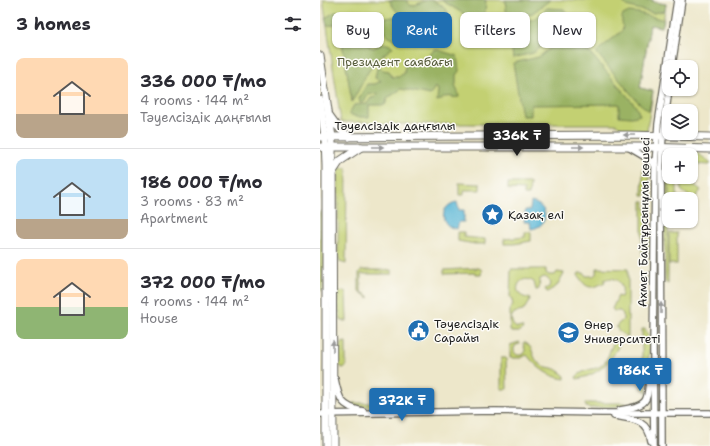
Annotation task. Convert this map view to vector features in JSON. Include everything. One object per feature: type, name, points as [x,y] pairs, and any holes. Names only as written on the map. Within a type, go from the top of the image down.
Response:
[{"type":"main road","points":[[320,56],[329,114],[326,137],[326,446]]},
{"type":"main road","points":[[320,100],[326,137]]},
{"type":"main road","points":[[329,114],[337,126],[349,137]]},
{"type":"main road","name":"Тәуелсіздік даңғылы","points":[[326,137],[660,135],[710,137]]},
{"type":"main road","name":"Тәуелсіздік даңғылы","points":[[326,147],[628,147],[710,149]]},
{"type":"main road","points":[[326,147],[332,173],[333,368],[326,414],[332,446]]},
{"type":"main road","points":[[332,173],[340,161],[361,147]]},
{"type":"street","name":"Ахмет Байтұрсынұлы көшесі","points":[[662,446],[659,148],[677,0]]},
{"type":"street","points":[[673,60],[682,0]]},
{"type":"street","name":"Ахмет Байтұрсынұлы көшесі","points":[[660,135],[668,96]]},
{"type":"street","points":[[628,147],[655,165]]},
{"type":"street","name":"Ахмет Байтұрсынұлы көшесі","points":[[653,446],[655,165],[659,148]]},
{"type":"street","points":[[602,413],[635,408],[644,403],[648,395],[653,350]]},
{"type":"street","points":[[333,368],[338,392],[342,402],[349,407],[375,413]]},
{"type":"street","points":[[326,414],[495,411],[710,413]]},
{"type":"street","points":[[602,413],[636,420],[641,423],[647,428],[653,446]]},
{"type":"green space","name":"Президент саябағы","points":[[323,0],[653,0],[653,2],[666,4],[662,27],[650,25],[640,88],[653,91],[647,131],[626,131],[616,124],[375,124],[369,122],[341,122]]},
{"type":"green space","points":[[389,0],[406,0],[411,6],[431,0],[441,5],[447,12],[397,12]]},
{"type":"green space","points":[[441,0],[486,0],[485,12],[461,12]]},
{"type":"green space","points":[[505,0],[550,0],[531,14],[530,12],[506,12]]},
{"type":"green space","points":[[622,0],[653,0],[653,2],[666,4],[665,11],[653,13],[626,6]]},
{"type":"green space","points":[[547,8],[564,9],[566,12],[543,12]]},
{"type":"green space","points":[[629,12],[639,13],[664,20],[662,27],[650,25],[640,88],[653,91],[649,111],[638,102],[596,52],[622,31],[622,17]]},
{"type":"green space","points":[[332,14],[332,25],[327,26],[325,18]]},
{"type":"green space","points":[[538,16],[538,48],[540,48],[533,53],[513,58],[512,48],[530,48],[530,20]]},
{"type":"green space","points":[[392,17],[392,38],[384,32],[384,18]]},
{"type":"green space","points":[[384,44],[392,46],[377,60],[368,72],[352,102],[343,48],[384,48]]},
{"type":"green space","points":[[582,48],[591,54],[635,105],[640,115],[632,117],[619,116],[619,104],[531,105],[531,116],[522,116],[513,63],[539,57],[549,49]]},
{"type":"green space","points":[[435,49],[457,56],[459,71],[456,75],[455,86],[459,97],[446,97],[437,101],[438,89],[435,87],[430,95],[401,89],[388,98],[385,105],[369,105],[369,117],[357,117],[349,114],[354,105],[367,104],[371,98],[376,97],[378,93],[368,95],[364,102],[360,103],[359,98],[367,84],[375,84],[381,81],[375,78],[377,68],[380,67],[382,70],[389,71],[392,77],[399,77],[404,74],[405,65],[409,62],[420,65]]},
{"type":"green space","points":[[698,154],[710,162],[710,165],[698,164]]},
{"type":"green space","points":[[338,168],[347,168],[346,264],[340,262],[338,256]]},
{"type":"green space","points":[[643,169],[651,169],[648,187],[645,190],[645,196],[642,196]]},
{"type":"green space","points":[[459,183],[480,184],[480,190],[464,190],[464,195],[459,195]]},
{"type":"green space","points":[[508,183],[530,183],[529,195],[524,195],[524,190],[508,189]]},
{"type":"green space","points":[[664,184],[668,184],[668,192],[664,192]]},
{"type":"green space","points":[[669,184],[677,184],[677,192],[669,192]]},
{"type":"green space","points":[[681,184],[693,184],[701,190],[698,194],[698,192],[684,192],[681,190]]},
{"type":"green space","points":[[642,201],[645,201],[645,208],[651,221],[651,243],[645,254],[642,254]]},
{"type":"green space","points":[[322,211],[324,222],[323,290],[320,291],[320,212]]},
{"type":"green space","points":[[665,228],[668,228],[668,284],[665,282]]},
{"type":"green space","points":[[458,232],[464,232],[464,237],[485,239],[485,244],[458,241]]},
{"type":"green space","points":[[525,232],[531,232],[531,241],[504,244],[504,239],[525,237]]},
{"type":"green space","points":[[669,233],[677,233],[677,264],[669,264]]},
{"type":"green space","points":[[479,268],[482,270],[481,275],[476,275],[476,273],[444,274],[444,270]]},
{"type":"green space","points":[[597,268],[628,269],[628,337],[617,329],[617,325],[623,320],[623,314],[620,311],[614,311],[612,309],[618,296],[621,297],[622,288],[619,282],[612,278],[604,280],[605,282],[600,285],[589,287],[578,275],[579,273],[584,273],[586,276],[593,276],[597,273]]},
{"type":"green space","points":[[511,269],[546,269],[546,273],[549,275],[555,275],[557,272],[564,273],[557,286],[547,292],[545,289],[549,287],[551,283],[547,278],[544,277],[540,279],[539,289],[537,290],[534,282],[528,279],[520,282],[518,286],[519,294],[523,297],[529,298],[530,300],[523,311],[514,313],[511,318],[513,325],[517,328],[522,327],[523,329],[519,332],[510,331],[510,308],[513,306],[510,297]]},
{"type":"green space","points":[[361,270],[392,270],[392,274],[361,274],[361,292],[369,296],[369,298],[359,291],[359,273]]},
{"type":"green space","points":[[340,292],[346,292],[347,321],[341,321],[338,306]]},
{"type":"green space","points":[[642,329],[645,329],[650,339],[647,393],[642,388]]},
{"type":"green space","points":[[346,342],[346,367],[342,368],[338,359],[341,343]]},
{"type":"green space","points":[[519,342],[520,344],[516,345],[514,348],[514,352],[516,354],[524,354],[524,342],[532,350],[537,362],[543,366],[557,370],[565,376],[565,379],[559,378],[544,371],[527,355],[521,358],[510,358],[510,345]]},
{"type":"green space","points":[[615,342],[620,342],[613,356],[598,371],[577,379],[576,377],[583,372],[599,367],[605,363]]},
{"type":"green space","points":[[501,358],[506,358],[507,389],[501,389]]},
{"type":"green space","points":[[353,403],[415,403],[414,407],[409,409],[357,406],[353,405]]},
{"type":"green space","points":[[585,403],[626,403],[626,405],[590,408],[586,407]]},
{"type":"water","points":[[457,202],[459,210],[464,210],[464,222],[459,222],[457,229],[451,227],[444,220],[444,211],[451,204]]},
{"type":"water","points":[[531,202],[542,207],[545,216],[541,224],[531,229],[530,222],[524,222],[525,210],[530,210]]},
{"type":"place","name":"Қазақ елі","points":[[493,215]]},
{"type":"place","name":"Тәуелсіздік Сарайы","points":[[418,331]]},
{"type":"place","name":"Өнер Университеті","points":[[569,332]]}]
